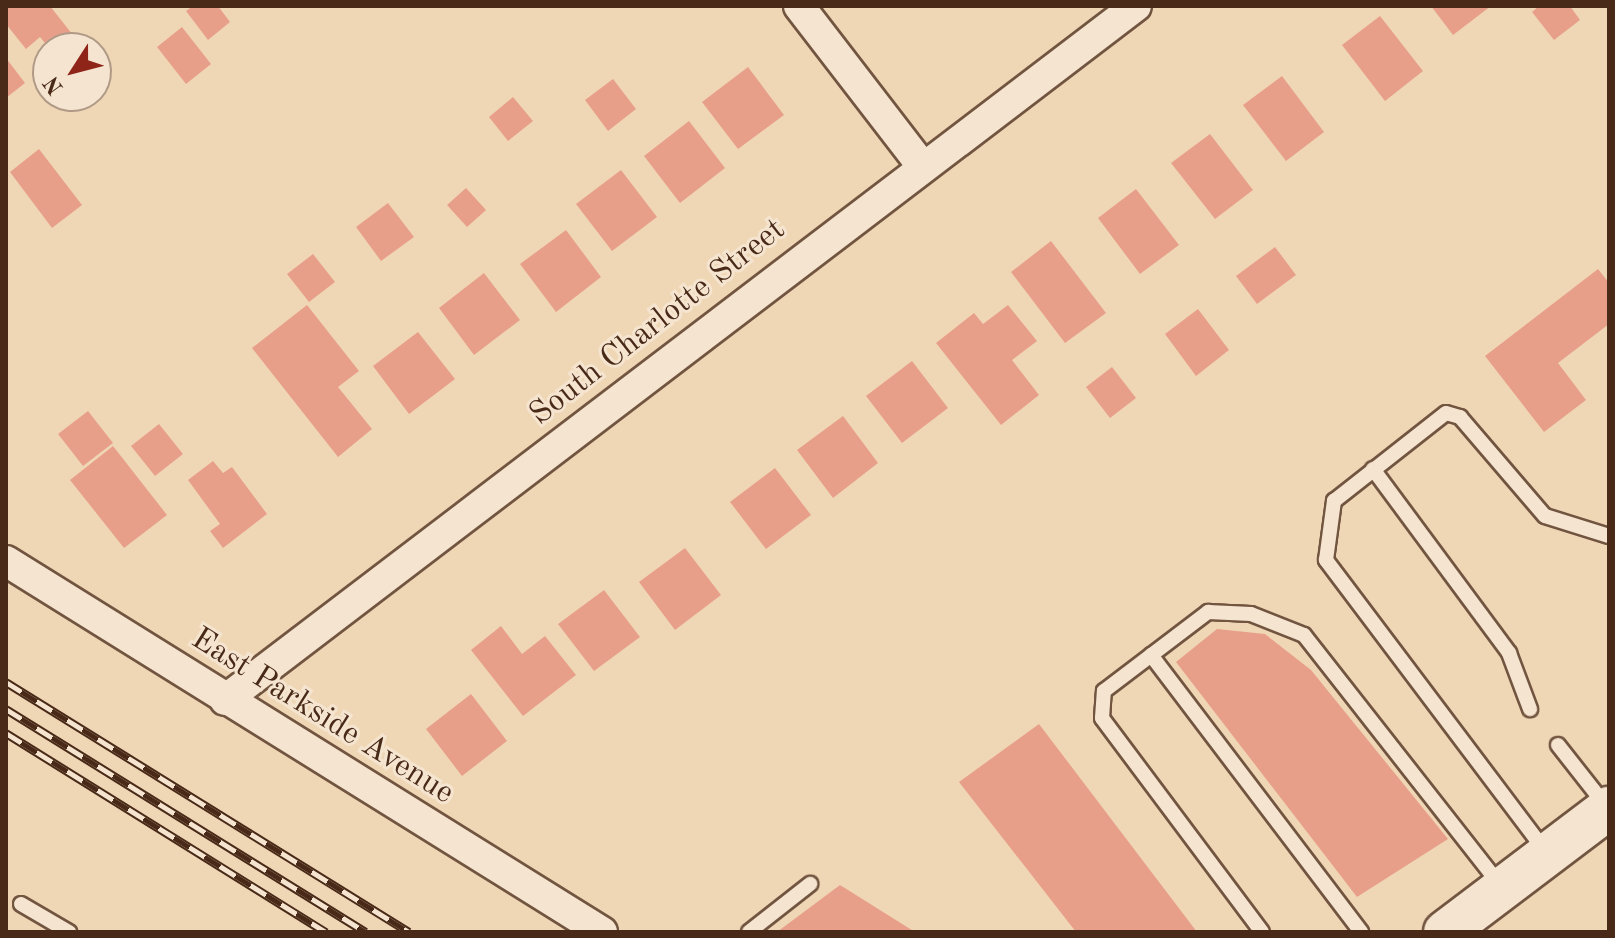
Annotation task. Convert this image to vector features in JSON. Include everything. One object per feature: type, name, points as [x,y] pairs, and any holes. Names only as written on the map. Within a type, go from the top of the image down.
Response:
[{"type":"main road","points":[[1445,932],[1609,809]]},
{"type":"street","points":[[799,6],[922,166]]},
{"type":"street","name":"South Charlotte Street","points":[[225,700],[922,166],[1136,6]]},
{"type":"street","name":"East Parkside Avenue","points":[[6,561],[602,932]]},
{"type":"lane","points":[[1548,854],[1326,560],[1334,501],[1446,413],[1460,417],[1545,516],[1609,536]]},
{"type":"lane","points":[[1373,469],[1509,653],[1530,709]]},
{"type":"lane","points":[[1262,932],[1102,718],[1104,691],[1208,612],[1251,614],[1304,635],[1503,888]]},
{"type":"lane","points":[[1151,655],[1361,932]]},
{"type":"lane","points":[[1558,745],[1609,809]]},
{"type":"lane","points":[[749,932],[810,884]]},
{"type":"lane","points":[[21,904],[69,932]]},
{"type":"building","points":[[6,6],[50,6],[71,32],[32,32],[32,44],[26,49],[6,24]]},
{"type":"building","points":[[193,6],[218,6],[230,22],[208,40],[186,11]]},
{"type":"building","points":[[1431,6],[1491,6],[1453,35]]},
{"type":"building","points":[[1539,6],[1570,6],[1580,20],[1554,40],[1532,12]]},
{"type":"building","points":[[1380,16],[1423,71],[1385,101],[1342,45]]},
{"type":"building","points":[[182,27],[211,64],[186,84],[157,47]]},
{"type":"building","points":[[6,58],[25,83],[6,98]]},
{"type":"building","points":[[748,67],[784,115],[738,149],[702,102]]},
{"type":"building","points":[[1282,76],[1324,132],[1286,161],[1243,105]]},
{"type":"building","points":[[613,79],[636,109],[608,131],[585,100]]},
{"type":"building","points":[[513,97],[533,121],[508,141],[489,117]]},
{"type":"building","points":[[689,121],[725,168],[680,203],[644,156]]},
{"type":"building","points":[[1210,134],[1253,190],[1215,219],[1171,163]]},
{"type":"building","points":[[39,149],[82,205],[52,228],[10,172]]},
{"type":"building","points":[[621,170],[657,217],[612,251],[576,204]]},
{"type":"building","points":[[466,188],[486,210],[467,227],[447,205]]},
{"type":"building","points":[[1136,189],[1179,245],[1140,274],[1098,218]]},
{"type":"building","points":[[388,203],[414,237],[381,261],[356,227]]},
{"type":"building","points":[[566,230],[601,277],[556,312],[520,264]]},
{"type":"building","points":[[1051,241],[1106,313],[1065,343],[1011,272]]},
{"type":"building","points":[[1275,247],[1296,275],[1257,304],[1236,276]]},
{"type":"building","points":[[313,254],[335,282],[309,302],[287,274]]},
{"type":"building","points":[[1598,269],[1609,283],[1609,324],[1558,363],[1586,400],[1544,432],[1485,356]]},
{"type":"building","points":[[484,273],[520,320],[474,355],[439,308]]},
{"type":"building","points":[[307,305],[359,371],[338,387],[372,429],[338,457],[252,348]]},
{"type":"building","points":[[1008,305],[1037,341],[1012,360],[1039,395],[1001,425],[936,343],[974,313],[983,324]]},
{"type":"building","points":[[1198,309],[1229,350],[1196,376],[1165,334]]},
{"type":"building","points":[[418,332],[455,379],[409,414],[373,366]]},
{"type":"building","points":[[912,361],[948,408],[902,443],[866,396]]},
{"type":"building","points":[[1112,367],[1136,398],[1110,418],[1086,387]]},
{"type":"building","points":[[88,411],[113,443],[83,466],[58,434]]},
{"type":"building","points":[[843,416],[878,463],[833,498],[797,450]]},
{"type":"building","points":[[159,424],[183,454],[155,476],[131,446]]},
{"type":"building","points":[[113,446],[167,515],[124,548],[70,480]]},
{"type":"building","points":[[213,461],[223,473],[232,467],[267,514],[223,548],[210,531],[220,524],[188,480]]},
{"type":"building","points":[[775,468],[811,515],[766,549],[730,502]]},
{"type":"building","points":[[685,548],[721,595],[675,630],[639,582]]},
{"type":"building","points":[[604,590],[640,637],[594,671],[558,624]]},
{"type":"building","points":[[501,626],[522,654],[545,636],[576,675],[523,716],[471,650]]},
{"type":"building","points":[[1217,629],[1265,634],[1311,670],[1448,839],[1357,897],[1176,662]]},
{"type":"building","points":[[471,694],[507,741],[462,776],[426,729]]},
{"type":"building","points":[[1039,724],[1197,932],[1076,932],[959,782]]},
{"type":"building","points":[[840,885],[915,932],[777,932]]},
{"type":"railway","points":[[6,682],[409,932]]},
{"type":"railway","points":[[6,709],[366,932]]},
{"type":"railway","points":[[6,733],[326,932]]}]
